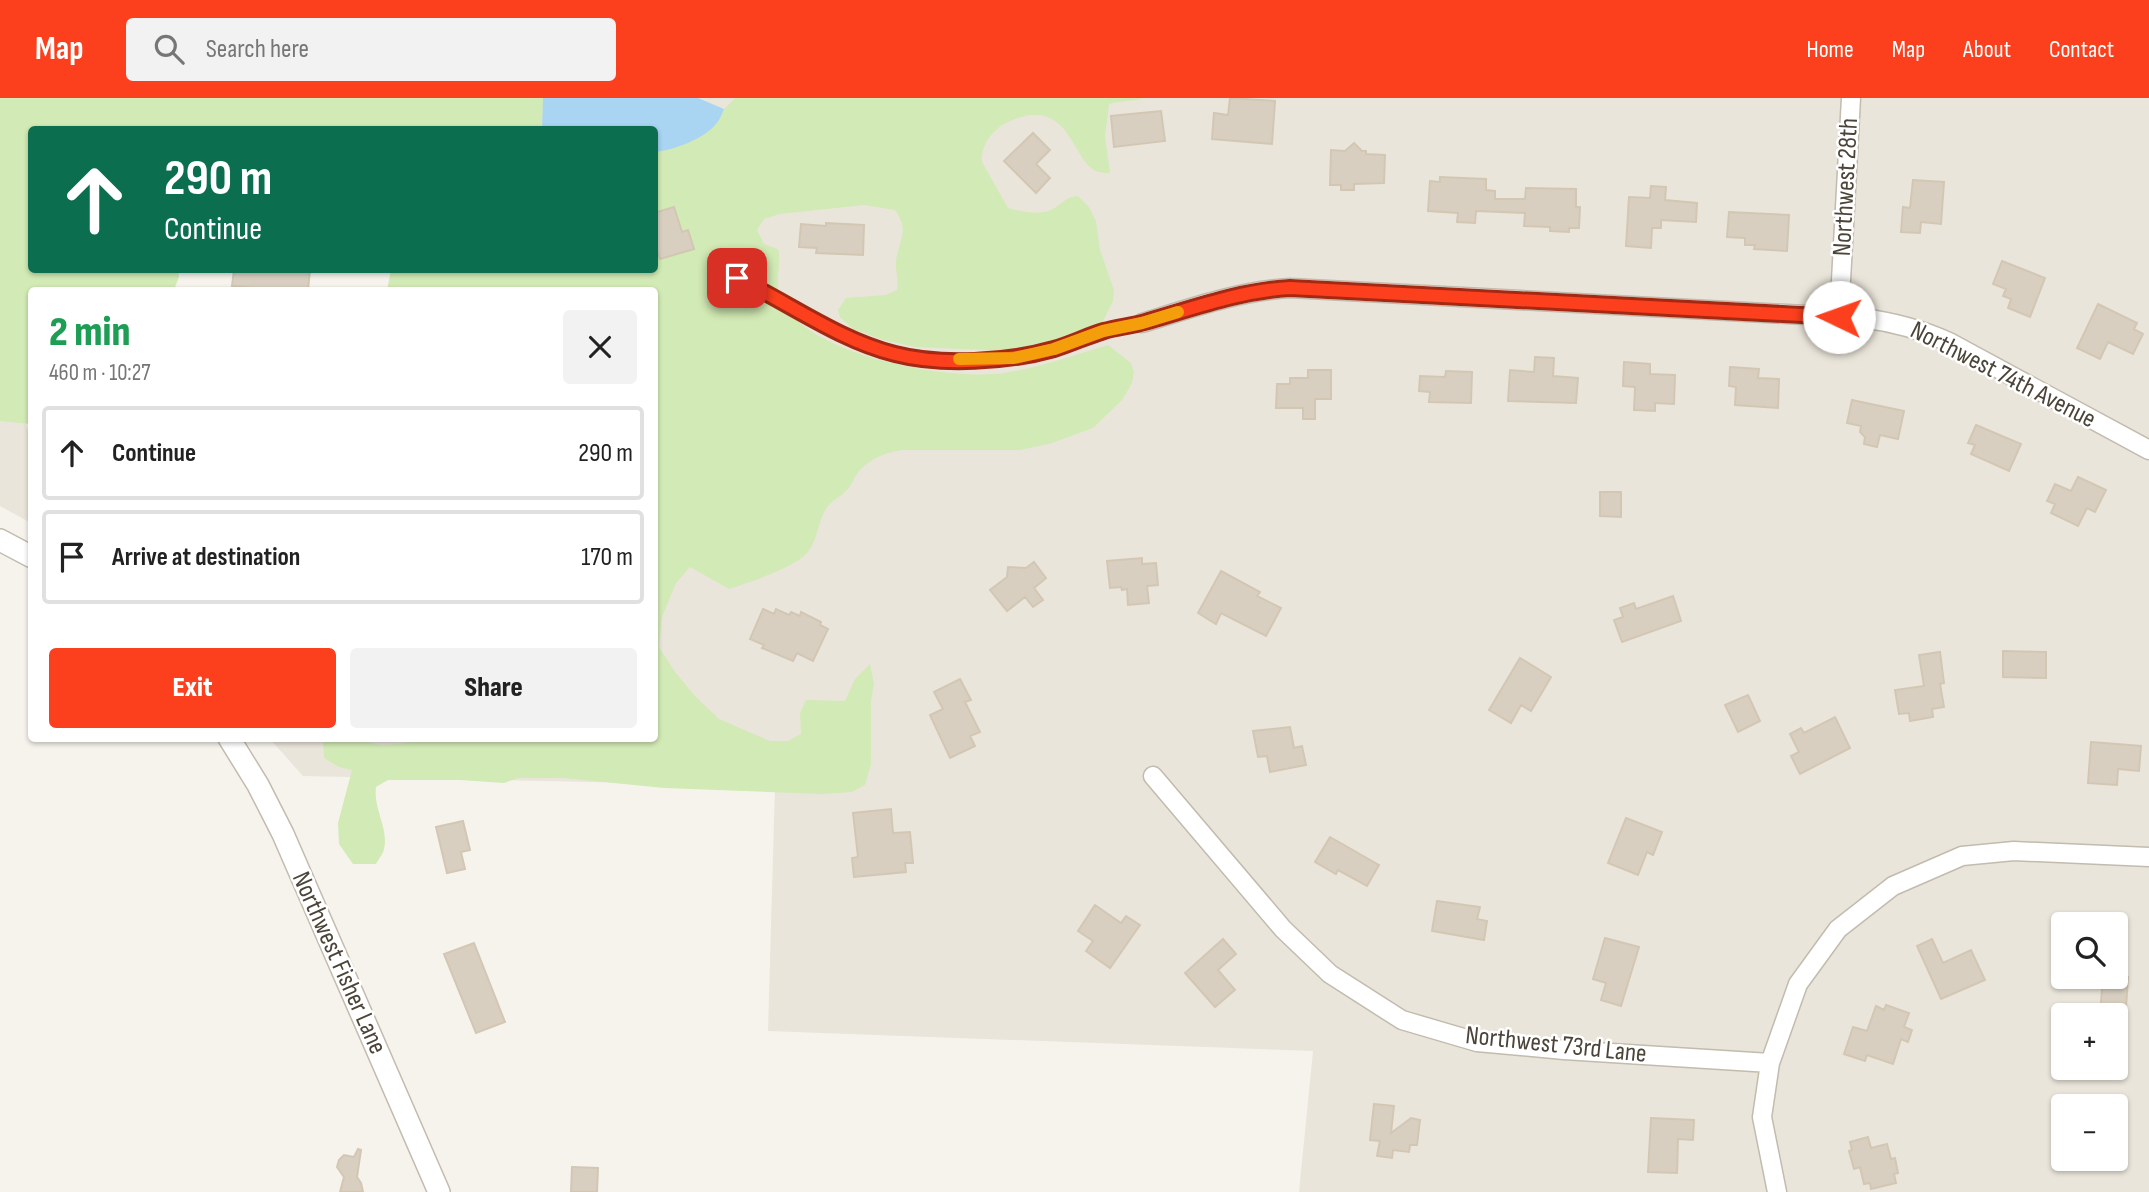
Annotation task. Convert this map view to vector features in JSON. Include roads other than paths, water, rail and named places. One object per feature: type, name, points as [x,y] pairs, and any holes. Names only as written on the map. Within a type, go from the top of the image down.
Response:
[{"type":"street","name":"Northwest 28th","points":[[1839,317],[1851,98]]},
{"type":"street","name":"Northwest 74th Avenue","points":[[1142,323],[1226,297],[1290,288],[1839,317],[1895,323],[1923,331],[2149,450]]},
{"type":"street","points":[[0,540],[28,555]]},
{"type":"street","name":"Northwest Fisher Lane","points":[[231,742],[258,785],[283,834],[439,1192]]},
{"type":"street","name":"Northwest 73rd Lane","points":[[1153,776],[1283,929],[1330,974],[1402,1020],[1477,1042],[1770,1063]]},
{"type":"street","points":[[1777,1192],[1762,1117],[1770,1063],[1798,984],[1839,929],[1894,886],[1962,856],[2014,850],[2149,857]]},
{"type":"lane","points":[[713,267],[858,341],[895,354],[931,359],[1014,358],[1054,349],[1103,331],[1142,323]]},
{"type":"water","points":[[543,98],[698,98],[724,109],[717,122],[704,134],[679,146],[658,151],[658,126],[542,126]]}]
